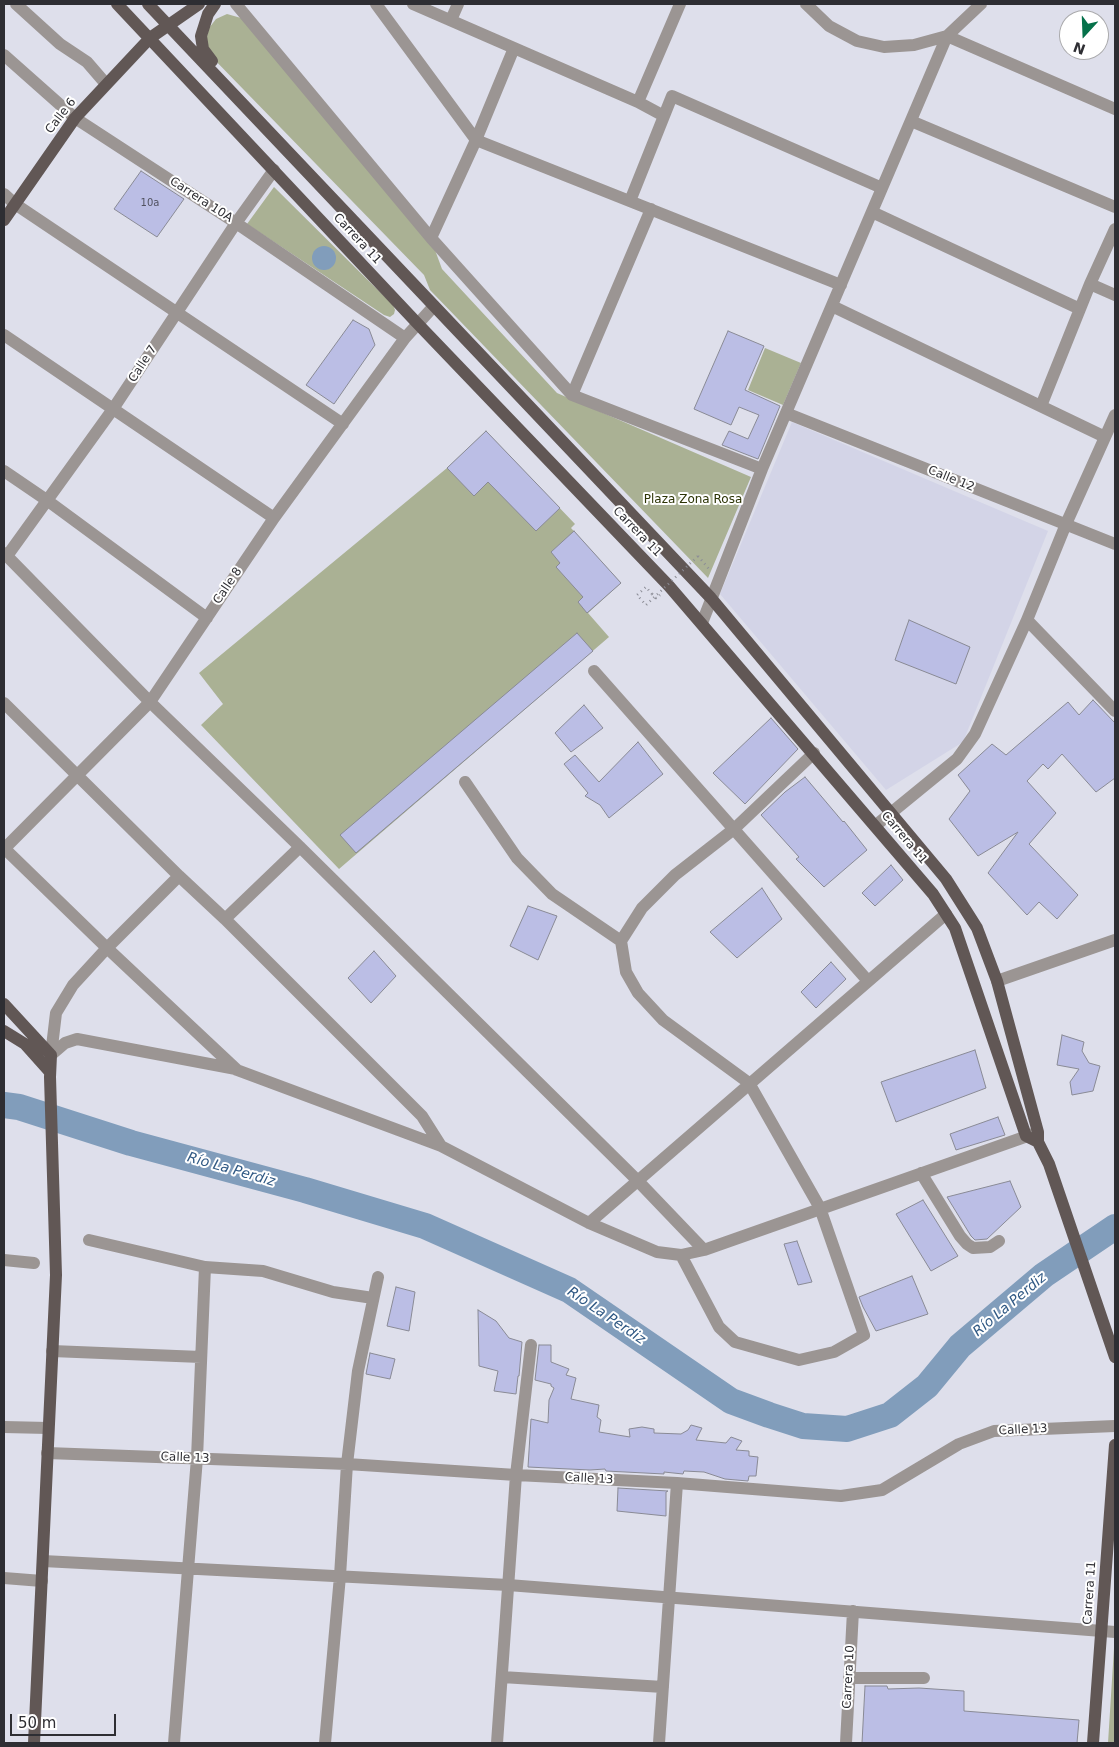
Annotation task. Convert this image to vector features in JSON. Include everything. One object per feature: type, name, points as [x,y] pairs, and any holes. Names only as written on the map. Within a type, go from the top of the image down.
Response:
[{"type":"main road","name":"Carrera 11","points":[[117,4],[417,323],[669,586],[933,894],[955,928],[1034,1137],[1048,1164],[1114,1352]]},
{"type":"main road","name":"Carrera 11","points":[[148,4],[711,598],[946,879],[977,928],[997,981],[1034,1137]]},
{"type":"main road","name":"Calle 6","points":[[4,220],[74,118],[150,38],[199,4]]},
{"type":"main road","points":[[210,68],[212,60],[203,48],[201,36],[208,14],[215,4]]},
{"type":"main road","points":[[4,1004],[51,1055],[56,1275],[34,1743]]},
{"type":"main road","points":[[4,1031],[25,1044],[50,1075]]},
{"type":"main road","name":"Carrera 11","points":[[1093,1743],[1115,1445]]},
{"type":"street","points":[[16,4],[60,44],[87,62],[106,84]]},
{"type":"street","points":[[236,4],[431,238],[572,395],[762,469]]},
{"type":"street","points":[[376,4],[476,140],[841,285]]},
{"type":"street","points":[[413,4],[638,102],[664,116]]},
{"type":"street","points":[[451,20],[458,4]]},
{"type":"street","points":[[806,4],[829,26],[858,41],[884,47],[914,45],[947,36],[1115,109]]},
{"type":"street","points":[[702,624],[762,469],[947,36],[981,4]]},
{"type":"street","points":[[638,102],[676,5]]},
{"type":"street","points":[[431,238],[476,140],[514,48]]},
{"type":"street","name":"Carrera 10A","points":[[4,54],[74,118],[236,223],[405,338]]},
{"type":"street","points":[[630,201],[672,96],[882,188]]},
{"type":"street","points":[[911,121],[1115,207]]},
{"type":"street","name":"Calle 7","points":[[5,554],[48,501],[113,409],[236,223],[274,170]]},
{"type":"street","points":[[4,194],[15,204],[343,424]]},
{"type":"street","points":[[572,395],[651,209]]},
{"type":"street","points":[[872,212],[1080,309]]},
{"type":"street","points":[[1041,406],[1090,284],[1115,229]]},
{"type":"street","points":[[1090,284],[1115,295]]},
{"type":"street","name":"Calle 8","points":[[4,849],[150,702],[274,518],[405,338],[434,306]]},
{"type":"street","points":[[832,306],[1105,437]]},
{"type":"street","points":[[4,335],[274,518]]},
{"type":"street","name":"Calle 12","points":[[786,413],[1115,544]]},
{"type":"street","points":[[875,826],[957,759],[975,734],[1027,620],[1066,524],[1115,415]]},
{"type":"street","points":[[4,471],[48,501],[206,618]]},
{"type":"street","points":[[5,554],[150,702],[300,846],[637,1180],[704,1250]]},
{"type":"street","points":[[1027,620],[1115,711]]},
{"type":"street","points":[[594,671],[868,981]]},
{"type":"street","points":[[4,703],[422,1116],[441,1146]]},
{"type":"street","points":[[681,1256],[719,1328],[735,1342],[799,1360],[834,1352],[864,1335],[820,1208],[748,1083],[663,1020],[638,993],[626,972],[621,941],[642,908],[675,875],[734,829],[814,753]]},
{"type":"street","points":[[465,782],[517,858],[552,894],[621,941]]},
{"type":"street","points":[[224,919],[300,846]]},
{"type":"street","points":[[4,849],[237,1070]]},
{"type":"street","points":[[51,1055],[56,1013],[73,985],[179,876]]},
{"type":"street","points":[[589,1223],[748,1083],[946,914]]},
{"type":"street","points":[[997,981],[1115,940]]},
{"type":"street","points":[[51,1055],[65,1043],[77,1039],[237,1070],[441,1146],[589,1223],[657,1252],[681,1256],[704,1250],[921,1173],[1034,1137]]},
{"type":"street","points":[[921,1173],[960,1236],[967,1244],[973,1248],[990,1247],[999,1241]]},
{"type":"street","points":[[89,1240],[205,1267],[263,1271],[333,1292],[373,1298]]},
{"type":"street","points":[[4,1260],[34,1263]]},
{"type":"street","points":[[174,1743],[197,1458],[205,1267]]},
{"type":"street","points":[[325,1743],[348,1464],[358,1372],[378,1277]]},
{"type":"street","points":[[497,1743],[516,1476],[531,1345]]},
{"type":"street","points":[[52,1351],[201,1357]]},
{"type":"street","name":"Calle 13","points":[[47,1453],[348,1464],[516,1476],[677,1483],[841,1496],[882,1490],[959,1444],[994,1431],[1115,1426]]},
{"type":"street","points":[[4,1427],[48,1428]]},
{"type":"street","points":[[659,1743],[677,1483]]},
{"type":"street","points":[[43,1561],[508,1585],[670,1596],[1115,1632]]},
{"type":"street","points":[[4,1578],[42,1581]]},
{"type":"street","name":"Carrera 10","points":[[846,1743],[853,1611]]},
{"type":"street","points":[[502,1677],[663,1687]]},
{"type":"street","points":[[849,1678],[924,1678]]},
{"type":"path","points":[[652,594],[646,587],[636,595],[646,605],[698,556]]},
{"type":"shaded area","points":[[792,422],[1048,531],[963,742],[886,790],[720,594]]},
{"type":"green space","name":"Plaza Zona Rosa","points":[[227,14],[241,18],[435,250],[442,269],[557,393],[751,477],[708,578],[430,290],[424,275],[208,53],[206,40],[209,28],[216,19]]},
{"type":"green space","points":[[274,187],[393,305],[394,314],[390,317],[384,315],[247,224]]},
{"type":"green space","points":[[765,348],[801,363],[783,405],[748,390]]},
{"type":"green space","points":[[486,431],[575,524],[571,528],[621,583],[588,613],[609,637],[339,869],[201,725],[223,704],[199,673],[447,468]]},
{"type":"green space","points":[[1114,1648],[1115,1743],[1108,1743]]},
{"type":"water","points":[[324,246],[333,249],[336,258],[333,267],[324,270],[315,267],[312,258],[315,249]]},
{"type":"building","points":[[141,171],[184,199],[157,237],[114,209]]},
{"type":"building","points":[[353,320],[369,329],[375,345],[334,404],[306,385]]},
{"type":"building","points":[[728,331],[764,346],[745,390],[780,406],[758,459],[722,445],[729,431],[748,439],[759,415],[739,407],[731,425],[694,409]]},
{"type":"building","points":[[486,431],[560,508],[536,531],[488,482],[474,496],[447,468]]},
{"type":"building","points":[[574,531],[621,583],[587,613],[578,602],[583,597],[556,567],[560,563],[551,552]]},
{"type":"building","points":[[909,620],[970,647],[956,684],[895,660]]},
{"type":"building","points":[[577,633],[593,651],[356,853],[340,835]]},
{"type":"building","points":[[1093,700],[1115,723],[1115,778],[1096,792],[1062,754],[1048,769],[1043,764],[1027,781],[1056,813],[1029,844],[1078,895],[1057,919],[1039,902],[1027,915],[988,873],[1018,832],[978,856],[949,819],[970,791],[958,775],[992,744],[1006,755],[1068,702],[1079,715]]},
{"type":"building","points":[[584,705],[603,728],[571,752],[555,733]]},
{"type":"building","points":[[771,718],[798,749],[745,804],[713,773]]},
{"type":"building","points":[[638,742],[663,774],[609,818],[600,805],[585,796],[588,793],[564,764],[575,755],[599,782]]},
{"type":"building","points":[[805,777],[867,850],[824,887],[796,859],[799,857],[761,815],[785,792]]},
{"type":"building","points":[[891,865],[903,880],[875,906],[862,893]]},
{"type":"building","points":[[762,888],[782,919],[737,958],[710,932]]},
{"type":"building","points":[[528,906],[557,916],[538,960],[510,946]]},
{"type":"building","points":[[374,951],[396,976],[371,1003],[348,978]]},
{"type":"building","points":[[831,962],[846,979],[816,1008],[801,992]]},
{"type":"building","points":[[1062,1035],[1084,1042],[1082,1051],[1089,1063],[1100,1066],[1093,1091],[1072,1095],[1070,1082],[1079,1069],[1057,1065]]},
{"type":"building","points":[[975,1050],[986,1088],[896,1122],[881,1082]]},
{"type":"building","points":[[998,1117],[1005,1135],[956,1150],[950,1134]]},
{"type":"building","points":[[1010,1181],[1021,1207],[987,1239],[975,1240],[947,1197]]},
{"type":"building","points":[[923,1200],[958,1256],[931,1271],[896,1214]]},
{"type":"building","points":[[797,1241],[812,1282],[798,1285],[784,1244]]},
{"type":"building","points":[[912,1276],[928,1314],[876,1331],[859,1297]]},
{"type":"building","points":[[396,1287],[415,1292],[409,1331],[387,1326]]},
{"type":"building","points":[[478,1310],[496,1321],[509,1338],[522,1342],[516,1394],[494,1391],[498,1371],[479,1366]]},
{"type":"building","points":[[539,1345],[551,1345],[551,1362],[569,1369],[566,1375],[576,1378],[571,1399],[599,1405],[597,1417],[601,1420],[599,1432],[630,1437],[629,1429],[642,1427],[654,1429],[654,1433],[681,1434],[688,1430],[691,1425],[702,1428],[696,1440],[726,1443],[731,1437],[742,1441],[736,1450],[749,1451],[749,1456],[758,1457],[756,1476],[749,1476],[748,1481],[725,1479],[704,1472],[684,1471],[683,1474],[664,1472],[664,1474],[606,1471],[605,1469],[528,1467],[531,1419],[548,1423],[549,1400],[554,1388],[551,1384],[535,1380]]},
{"type":"building","points":[[370,1353],[395,1359],[390,1379],[366,1374]]},
{"type":"building","points":[[618,1488],[668,1491],[666,1492],[666,1516],[617,1511]]},
{"type":"building","points":[[865,1686],[887,1686],[888,1689],[919,1688],[964,1691],[964,1711],[1079,1720],[1077,1743],[862,1743]]},
{"type":"waterway","name":"Río La Perdiz","points":[[4,1105],[19,1107],[131,1143],[305,1190],[425,1226],[569,1290],[731,1401],[803,1426],[847,1429],[890,1415],[927,1386],[960,1346],[1044,1275],[1115,1227]]}]
